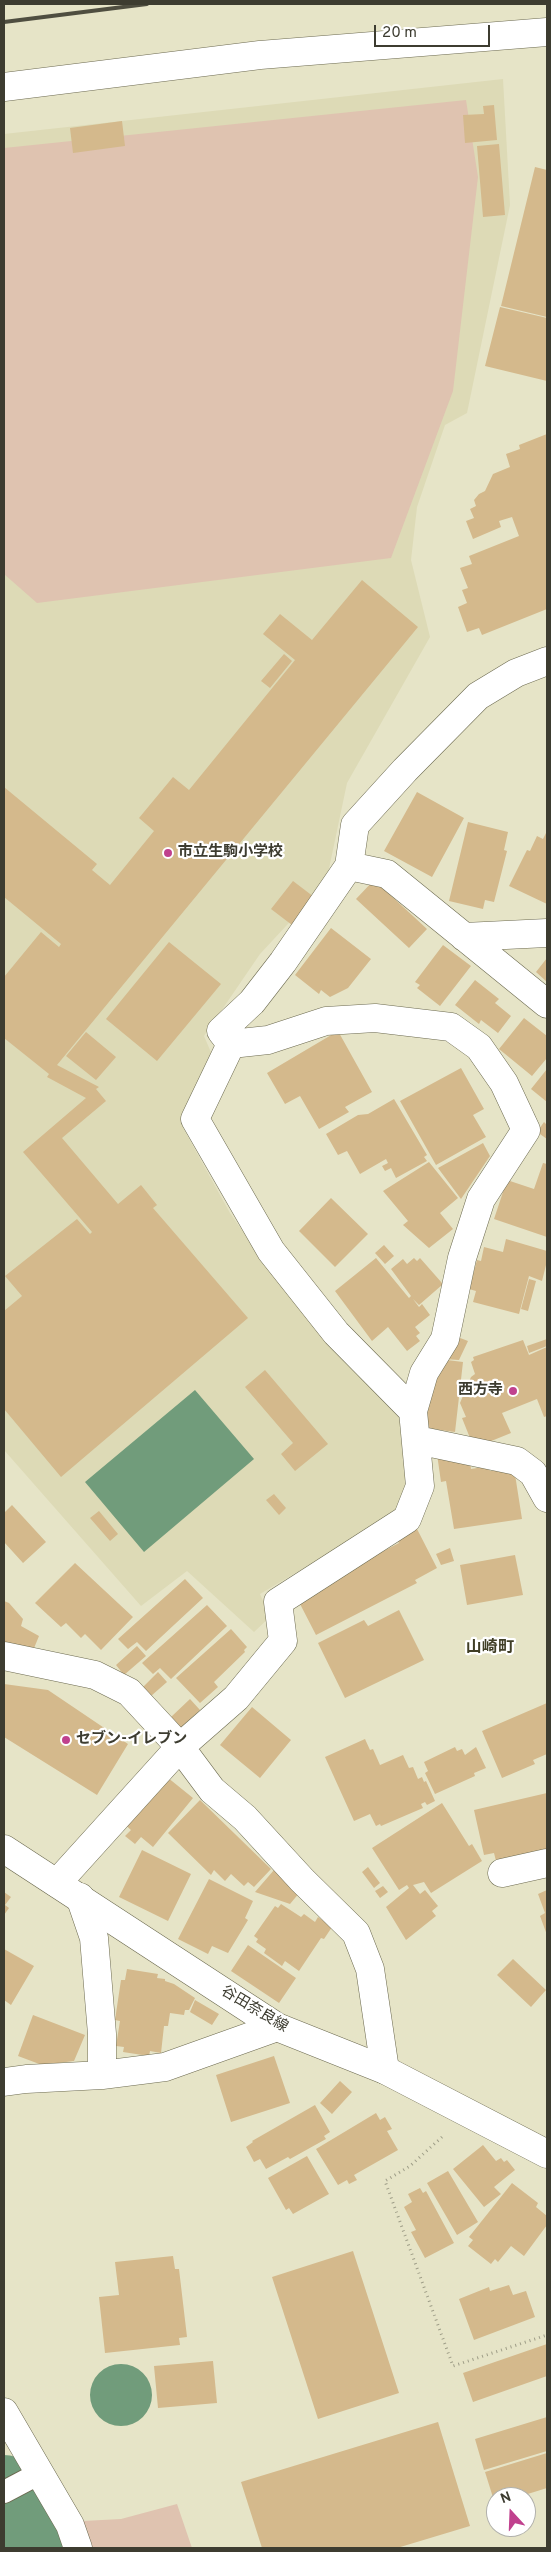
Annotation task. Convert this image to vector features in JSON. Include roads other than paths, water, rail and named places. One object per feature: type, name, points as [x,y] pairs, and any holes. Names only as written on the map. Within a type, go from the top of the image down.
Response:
[{"type":"street","points":[[4,87],[260,55],[547,32]]},
{"type":"street","points":[[231,1044],[221,1031],[257,995],[349,866],[355,826],[405,770],[478,696],[516,673],[547,661]]},
{"type":"street","points":[[349,866],[387,874],[547,1004]]},
{"type":"street","points":[[464,936],[547,933]]},
{"type":"street","points":[[57,1882],[180,1747],[236,1698],[284,1641],[278,1602],[407,1519],[420,1486],[413,1411],[424,1373],[445,1339],[462,1258],[481,1199],[526,1130],[504,1083],[479,1047],[450,1027],[375,1018],[326,1021],[268,1040],[231,1044]]},
{"type":"street","points":[[231,1044],[195,1120],[272,1251],[336,1333],[413,1411]]},
{"type":"street","points":[[417,1440],[517,1461],[533,1473],[547,1498]]},
{"type":"street","points":[[4,1656],[87,1673],[104,1679],[129,1692],[180,1747],[212,1790],[245,1818],[302,1880],[356,1933],[370,1969],[385,2070]]},
{"type":"street","name":"谷田奈良線","points":[[4,1849],[277,2027],[385,2070],[547,2154]]},
{"type":"street","points":[[502,1873],[547,1863]]},
{"type":"street","points":[[80,1897],[94,1938],[102,2075]]},
{"type":"street","points":[[4,2082],[102,2075],[165,2067],[277,2027]]},
{"type":"street","points":[[4,2412],[70,2525],[78,2548]]},
{"type":"lane","points":[[4,2492],[40,2473]]},
{"type":"waterway","points":[[4,2490],[31,2548]]},
{"type":"railway","points":[[4,22],[147,4]]},
{"type":"place","name":"市立生駒小学校","points":[[168,853]]},
{"type":"place","name":"西方寺","points":[[513,1391]]},
{"type":"place","name":"セブン-イレブン","points":[[66,1740]]},
{"type":"district","name":"山崎町","points":[[490,1649]]}]
